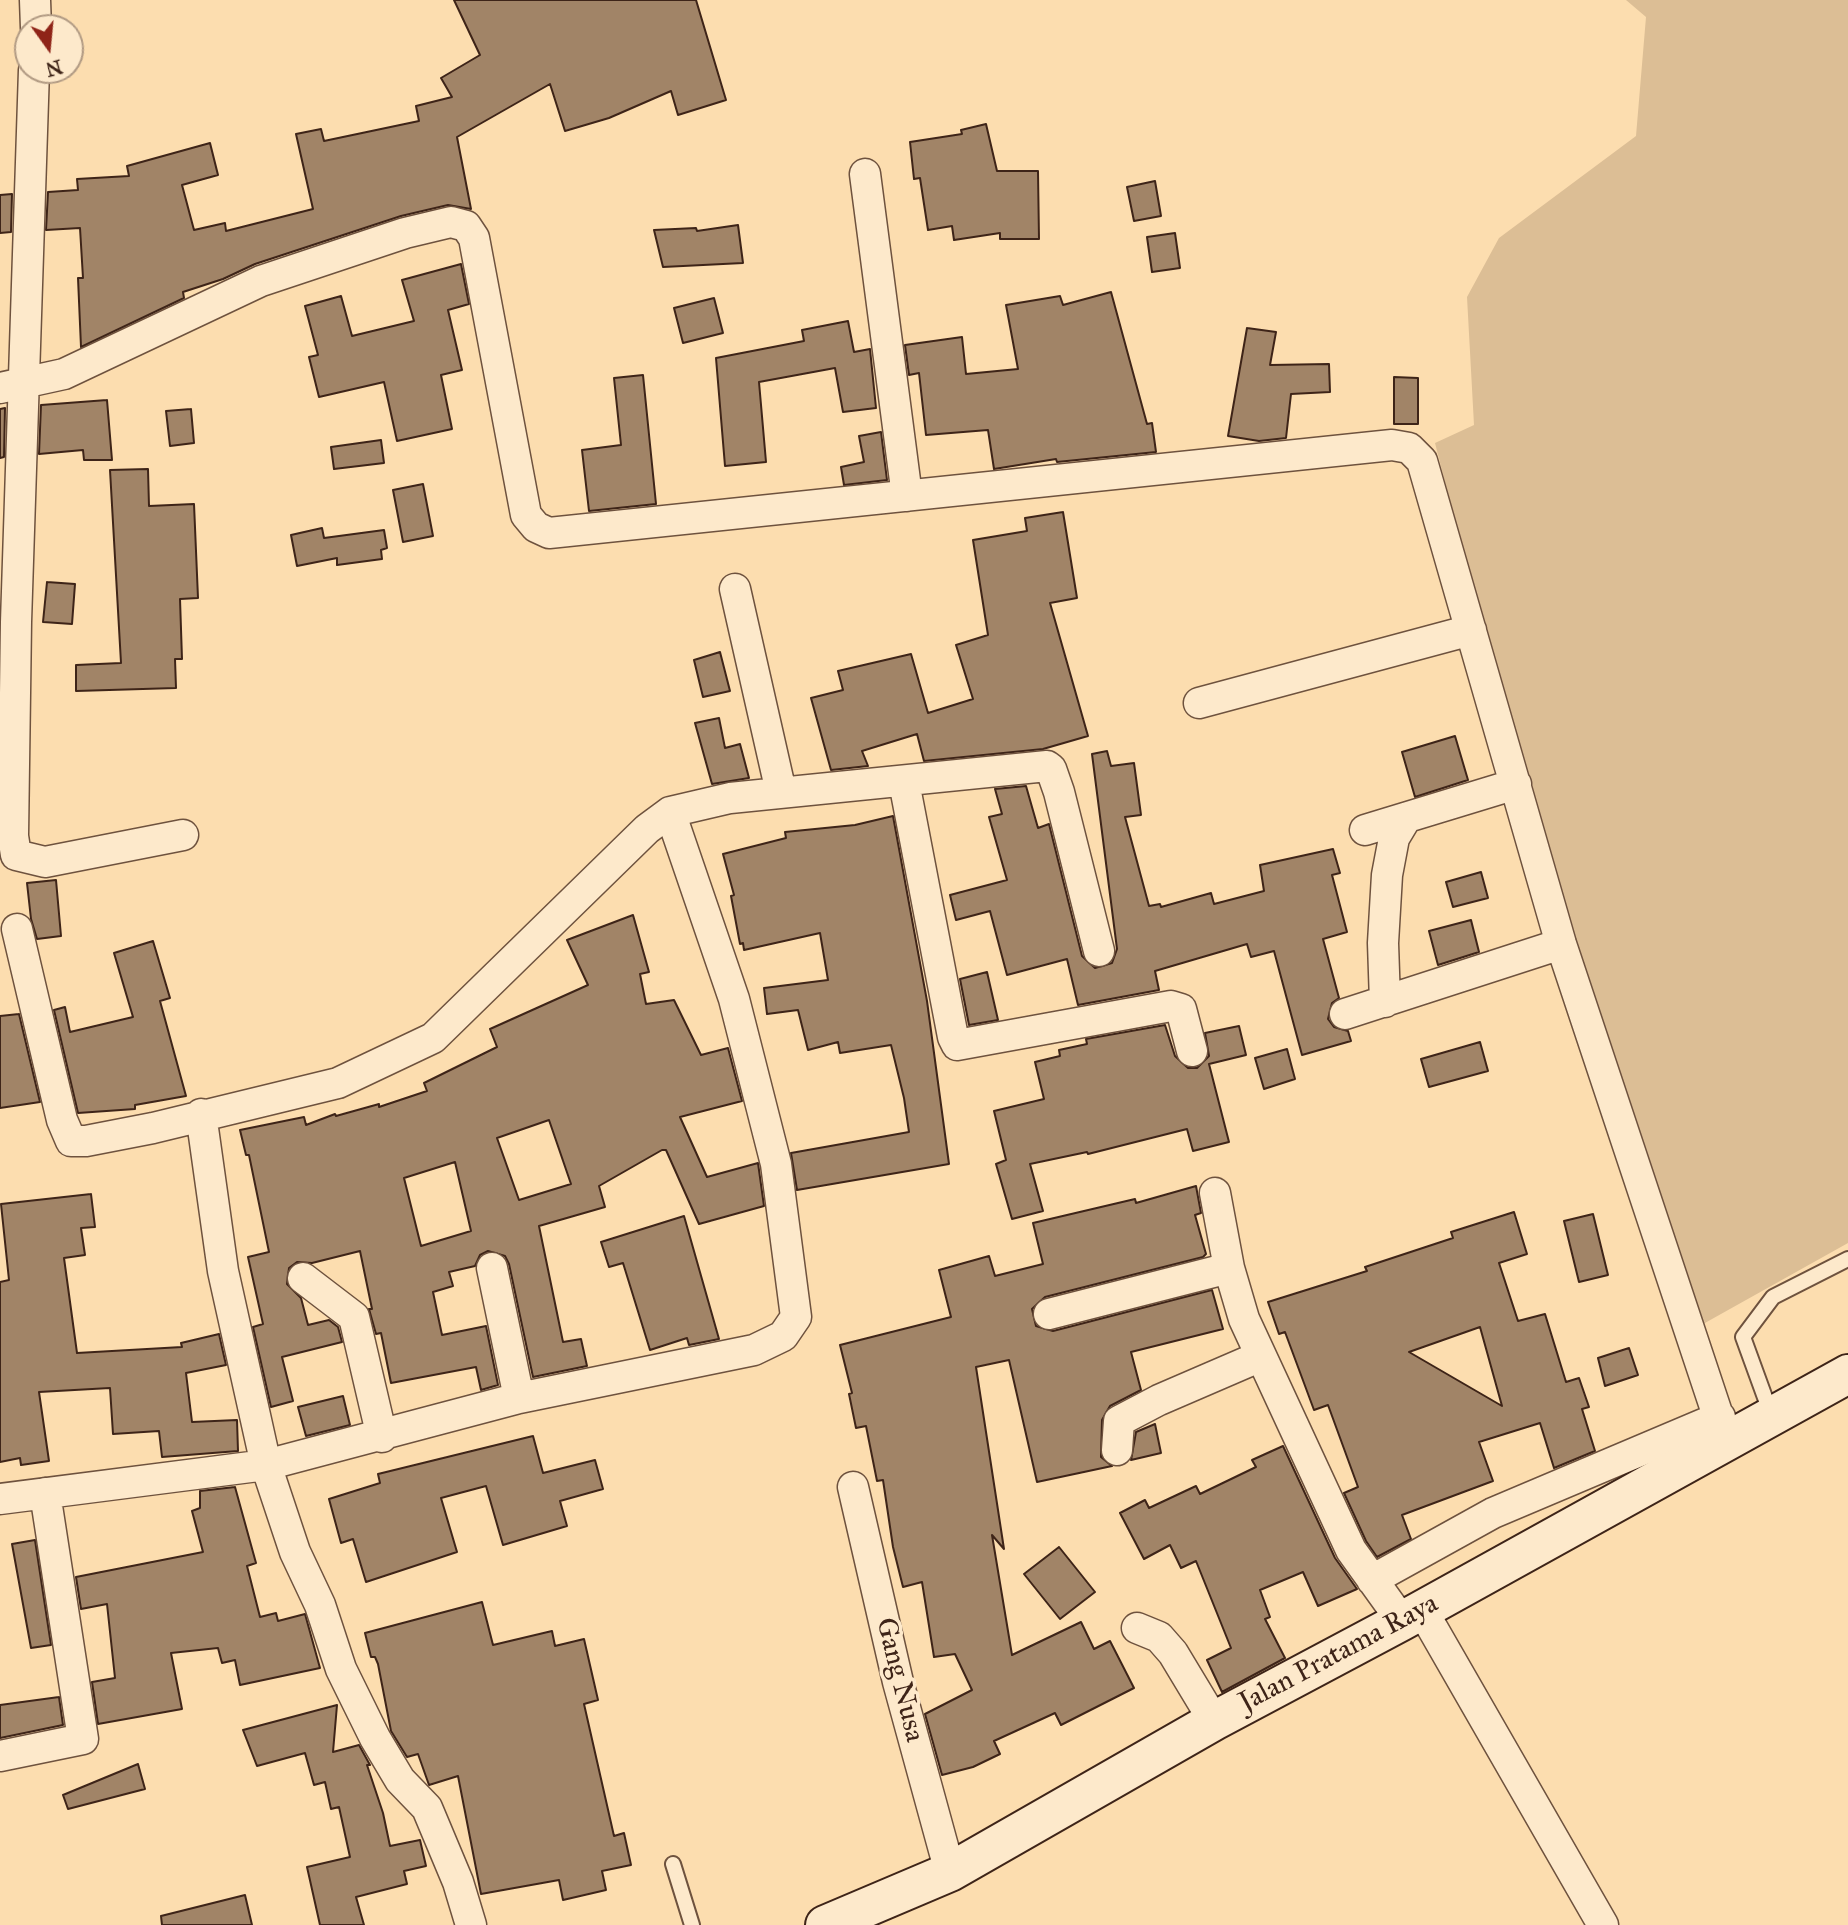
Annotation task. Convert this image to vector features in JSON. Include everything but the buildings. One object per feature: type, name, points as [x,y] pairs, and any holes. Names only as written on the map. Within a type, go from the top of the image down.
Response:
[{"type":"main road","name":"Jalan Pratama Raya","points":[[825,1925],[950,1872],[1214,1721],[1412,1616],[1723,1430],[1772,1418],[1848,1374]]},
{"type":"street","points":[[33,84],[13,387],[8,623],[13,836],[16,855],[45,862],[183,835]]},
{"type":"street","points":[[865,174],[906,496]]},
{"type":"street","points":[[13,387],[64,374],[261,282],[405,233],[451,222],[466,226],[474,238],[526,515],[536,527],[549,533],[1379,446],[1409,448],[1422,461],[1562,944],[1723,1430],[1493,1513],[1372,1580]]},
{"type":"street","points":[[736,589],[781,792]]},
{"type":"street","points":[[1199,703],[1471,630]]},
{"type":"street","points":[[17,929],[62,1120],[71,1141],[86,1141],[152,1128],[338,1083],[433,1038],[647,829],[670,812],[730,798],[904,782],[1042,764],[1049,767],[1062,804],[1099,951]]},
{"type":"street","points":[[904,782],[953,1037],[957,1045],[1171,1006],[1181,1009],[1192,1051]]},
{"type":"street","points":[[1365,830],[1516,784]]},
{"type":"street","points":[[0,1499],[266,1465],[382,1437],[519,1398],[754,1350],[783,1336],[796,1317],[773,1151],[734,999],[670,812]]},
{"type":"street","points":[[1385,1002],[1383,943],[1387,875],[1394,838],[1406,818]]},
{"type":"street","points":[[1345,1014],[1562,944]]},
{"type":"street","points":[[201,1114],[223,1271],[266,1465],[295,1552],[320,1605],[341,1669],[394,1769],[427,1808],[458,1882],[471,1925]]},
{"type":"street","points":[[1215,1193],[1229,1268],[1244,1319],[1351,1550],[1372,1580],[1412,1616],[1603,1925]]},
{"type":"street","points":[[492,1268],[519,1398]]},
{"type":"street","points":[[1049,1314],[1229,1268]]},
{"type":"street","points":[[303,1278],[354,1317],[382,1437]]},
{"type":"street","points":[[1117,1450],[1119,1421],[1159,1400],[1261,1356]]},
{"type":"street","name":"Gang Nusa","points":[[853,1487],[898,1682],[950,1872]]},
{"type":"street","points":[[0,1756],[83,1739],[45,1493]]},
{"type":"street","points":[[1137,1628],[1159,1637],[1173,1653],[1214,1721]]},
{"type":"lane","points":[[1772,1418],[1743,1336],[1773,1297],[1848,1259]]},
{"type":"lane","points":[[1829,1269],[1848,1270]]},
{"type":"lane","points":[[673,1864],[692,1925]]},
{"type":"shaded area","points":[[1626,0],[1848,0],[1848,1243],[1687,1333],[1505,716],[1435,443],[1474,425],[1467,297],[1499,238],[1636,136],[1646,17]]}]
